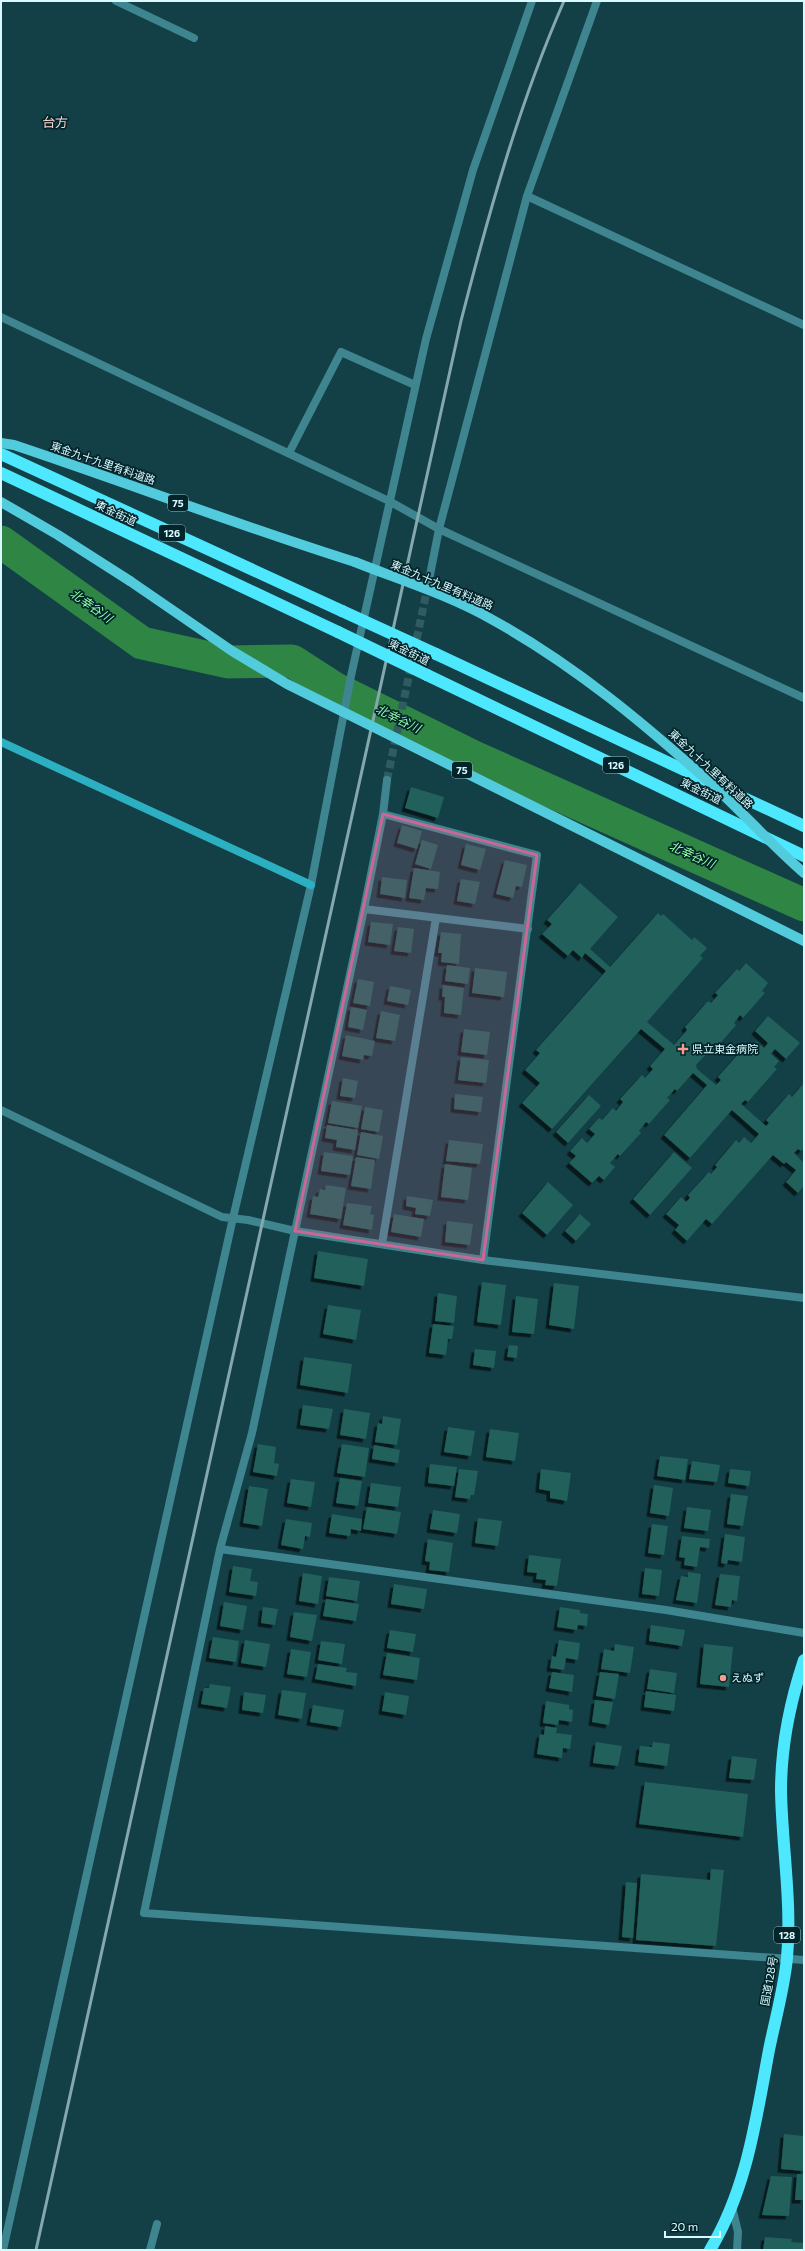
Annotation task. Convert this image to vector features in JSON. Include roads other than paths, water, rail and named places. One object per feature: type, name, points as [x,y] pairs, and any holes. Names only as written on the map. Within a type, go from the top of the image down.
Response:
[{"type":"highway","name":"東金街道","points":[[1,454],[436,654],[804,826]]},
{"type":"highway","name":"東金街道","points":[[1,473],[338,632],[804,856]]},
{"type":"highway","name":"国道128号","points":[[710,2250],[732,2207],[750,2150],[787,1958],[788,1902],[781,1790],[785,1736],[797,1681],[804,1660]]},
{"type":"main road","name":"東金九十九里有料道路","points":[[1,443],[14,445],[98,472],[201,511],[355,562],[447,598],[490,618],[549,654],[600,689],[654,733],[718,790],[804,873]]},
{"type":"main road","name":"75","points":[[1,502],[58,535],[130,581],[232,651],[287,684],[804,941]]},
{"type":"street","points":[[116,1],[194,38]]},
{"type":"street","points":[[3,2250],[233,1218],[311,885],[351,676],[426,339],[473,170],[532,1]]},
{"type":"street","points":[[429,580],[439,529],[527,196],[597,1]]},
{"type":"street","points":[[527,196],[804,325]]},
{"type":"street","points":[[1,317],[389,501],[439,529],[804,698]]},
{"type":"street","points":[[289,454],[341,352],[416,385]]},
{"type":"street","points":[[1,742],[311,885]]},
{"type":"street","points":[[387,780],[383,814],[364,909],[252,1432],[220,1549],[144,1913],[804,1960]]},
{"type":"street","points":[[383,814],[537,855],[483,1260]]},
{"type":"street","points":[[364,909],[528,928]]},
{"type":"street","points":[[382,1244],[436,918]]},
{"type":"street","points":[[1,1110],[222,1217],[295,1231],[483,1260],[804,1298]]},
{"type":"street","points":[[220,1549],[666,1610],[804,1633]]},
{"type":"street","points":[[732,2207],[738,2232],[737,2250]]},
{"type":"street","points":[[150,2250],[157,2224]]},
{"type":"waterway","name":"北幸谷川","points":[[1,542],[142,643],[228,662],[292,661],[334,688],[474,757],[804,905]]},
{"type":"tunnel","points":[[387,780],[428,585]]},
{"type":"railway","points":[[36,2250],[461,321],[506,159],[533,79],[564,1]]},
{"type":"place","name":"県立東金病院","points":[[683,1049]]},
{"type":"place","name":"えぬず","points":[[723,1678]]},
{"type":"district","name":"台方","points":[[55,122]]}]
